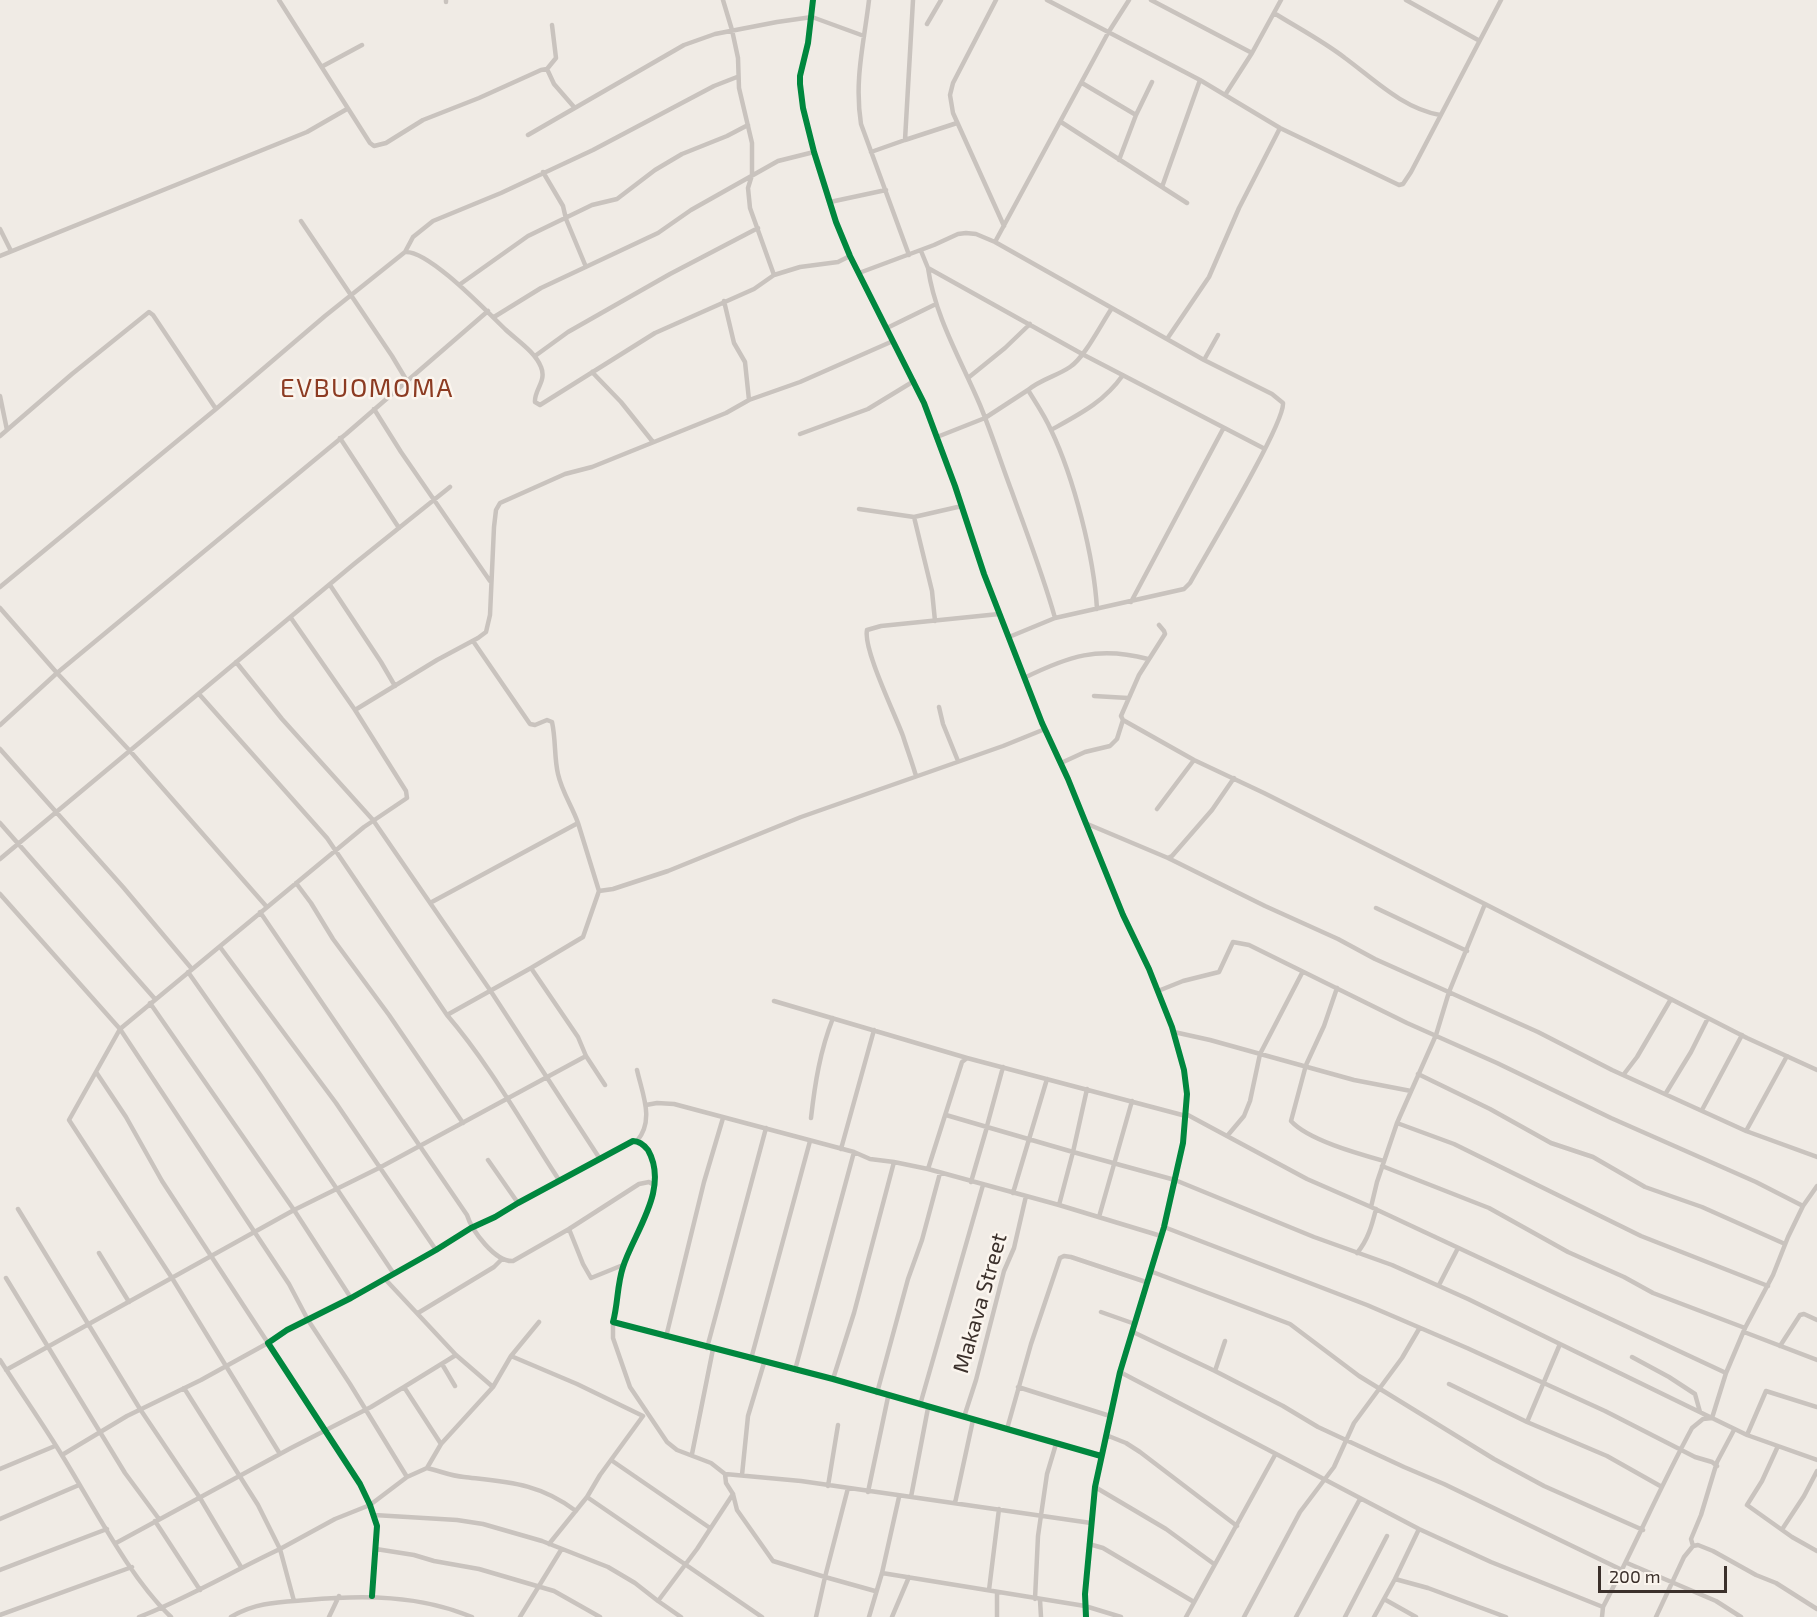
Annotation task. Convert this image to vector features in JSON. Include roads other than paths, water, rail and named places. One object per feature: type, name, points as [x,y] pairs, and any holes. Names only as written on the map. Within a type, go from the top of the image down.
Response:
[{"type":"street","points":[[279,0],[370,143],[378,145],[386,143],[423,120],[479,98],[527,74],[547,69],[556,58],[552,25]]},
{"type":"street","points":[[723,0],[738,58],[737,77],[752,143],[752,175],[748,197],[750,208],[774,275]]},
{"type":"street","points":[[813,0],[800,84],[803,108],[814,152],[830,202],[850,256],[914,381],[937,437],[999,614],[1123,915],[1158,991],[1174,1032],[1184,1070],[1186,1115],[1183,1143],[1164,1227],[1120,1372],[1095,1486],[1084,1605],[1086,1617]]},
{"type":"street","points":[[869,0],[858,73],[857,99],[861,124],[909,255]]},
{"type":"street","points":[[905,140],[913,0]]},
{"type":"street","points":[[927,24],[941,0]]},
{"type":"street","points":[[996,0],[953,83],[950,95],[957,123],[1004,226]]},
{"type":"street","points":[[1047,0],[1200,80],[1280,128],[1393,184],[1401,185],[1411,172],[1478,40],[1501,0]]},
{"type":"street","points":[[996,242],[1108,33],[1129,0]]},
{"type":"street","points":[[1151,0],[1252,53]]},
{"type":"street","points":[[1225,95],[1252,53],[1281,0]]},
{"type":"street","points":[[1406,0],[1478,40]]},
{"type":"street","points":[[1274,13],[1344,57],[1390,93],[1428,113],[1440,115]]},
{"type":"street","points":[[528,135],[684,45],[732,30],[812,17],[864,36]]},
{"type":"street","points":[[323,66],[362,45]]},
{"type":"street","points":[[547,69],[554,84],[574,107]]},
{"type":"street","points":[[0,587],[405,252],[412,237],[433,220],[501,193],[593,150],[714,86],[737,77]]},
{"type":"street","points":[[1162,187],[1200,80]]},
{"type":"street","points":[[1119,160],[1136,115],[1152,82]]},
{"type":"street","points":[[1082,83],[1136,115]]},
{"type":"street","points":[[0,256],[307,132],[347,109]]},
{"type":"street","points":[[1060,122],[1186,203]]},
{"type":"street","points":[[871,152],[957,123]]},
{"type":"street","points":[[459,285],[528,236],[592,205],[617,199],[655,170],[682,154],[748,125]]},
{"type":"street","points":[[1167,339],[1209,278],[1239,208],[1280,128]]},
{"type":"street","points":[[494,317],[541,288],[658,233],[691,210],[778,161],[814,152]]},
{"type":"street","points":[[543,172],[563,206],[586,267]]},
{"type":"street","points":[[830,202],[886,190]]},
{"type":"street","points":[[301,221],[393,356],[407,381]]},
{"type":"street","points":[[535,356],[568,333],[670,274],[758,228]]},
{"type":"street","points":[[0,229],[11,251]]},
{"type":"street","points":[[859,273],[966,232],[996,242],[1204,360],[1280,399],[1284,407],[1265,449],[1190,583],[1184,589],[1055,618],[1009,637]]},
{"type":"street","points":[[921,250],[928,268],[936,304],[985,418],[1044,578],[1055,618]]},
{"type":"street","points":[[405,252],[413,252],[420,256],[459,285],[535,356],[543,376],[535,398],[535,402],[540,405],[655,333],[763,284],[774,275],[800,267],[838,262],[850,256]]},
{"type":"street","points":[[928,268],[1084,355],[1265,449]]},
{"type":"street","points":[[724,301],[734,343],[745,362],[748,400]]},
{"type":"street","points":[[887,328],[936,304]]},
{"type":"street","points":[[937,437],[985,418],[1038,381],[1070,368],[1084,355],[1089,343],[1112,308]]},
{"type":"street","points":[[0,724],[57,673],[340,438],[488,311]]},
{"type":"street","points":[[0,436],[149,312],[216,409]]},
{"type":"street","points":[[968,378],[1030,324]]},
{"type":"street","points":[[1204,360],[1218,335]]},
{"type":"street","points":[[355,710],[484,634],[488,628],[494,520],[500,503],[565,474],[592,467],[726,413],[748,400],[800,382],[893,341]]},
{"type":"street","points":[[592,372],[627,409],[653,442]]},
{"type":"street","points":[[1052,430],[1102,400],[1112,391],[1123,375]]},
{"type":"street","points":[[800,434],[868,410],[914,381]]},
{"type":"street","points":[[1028,390],[1052,430],[1067,471],[1085,534],[1097,609]]},
{"type":"street","points":[[0,396],[7,430]]},
{"type":"street","points":[[374,409],[490,581]]},
{"type":"street","points":[[1131,602],[1223,429]]},
{"type":"street","points":[[340,438],[399,528]]},
{"type":"street","points":[[0,859],[450,487]]},
{"type":"street","points":[[859,509],[914,517],[962,506]]},
{"type":"street","points":[[914,517],[932,591],[934,621]]},
{"type":"street","points":[[330,585],[395,686]]},
{"type":"street","points":[[0,608],[266,906]]},
{"type":"street","points":[[916,776],[872,659],[866,632],[870,628],[881,626],[999,614]]},
{"type":"street","points":[[280,1454],[172,1278],[70,1123],[70,1116],[120,1029],[266,906],[373,820],[406,800],[407,795],[355,710],[291,618]]},
{"type":"street","points":[[1061,763],[1110,746],[1117,739],[1123,720],[1121,716],[1128,698],[1148,659],[1165,634],[1159,625]]},
{"type":"street","points":[[447,1016],[583,937],[599,891],[572,806],[557,773],[552,722],[547,720],[534,725],[530,724],[473,641]]},
{"type":"street","points":[[1024,678],[1048,666],[1100,652],[1129,654],[1148,659]]},
{"type":"street","points":[[236,662],[282,719],[373,820],[490,990],[600,1159]]},
{"type":"street","points":[[199,694],[327,838],[447,1016],[461,1032],[559,1180]]},
{"type":"street","points":[[1094,696],[1128,698]]},
{"type":"street","points":[[939,706],[943,724],[958,761]]},
{"type":"street","points":[[1123,720],[1194,760],[1441,880],[1708,1018],[1817,1070]]},
{"type":"street","points":[[599,891],[613,889],[668,871],[801,817],[1045,729]]},
{"type":"street","points":[[0,749],[190,971],[394,1274]]},
{"type":"street","points":[[1157,808],[1194,760]]},
{"type":"street","points":[[1168,858],[1212,810],[1234,778]]},
{"type":"street","points":[[0,823],[152,1001],[351,1298]]},
{"type":"street","points":[[430,903],[578,823]]},
{"type":"street","points":[[1085,823],[1168,858],[1375,959],[1746,1131],[1817,1157]]},
{"type":"street","points":[[296,883],[463,1123]]},
{"type":"street","points":[[0,894],[120,1029],[290,1284],[308,1320],[407,1477]]},
{"type":"street","points":[[1357,1253],[1367,1239],[1383,1163],[1397,1124],[1436,1035],[1449,992],[1485,904]]},
{"type":"street","points":[[1376,908],[1467,951]]},
{"type":"street","points":[[260,912],[467,1215],[471,1228],[502,1259],[513,1261],[569,1229],[639,1184],[649,1182],[654,1185]]},
{"type":"street","points":[[1158,991],[1183,981],[1219,972],[1231,944],[1235,941],[1249,945],[1407,1023],[1611,1118],[1756,1182],[1803,1206]]},
{"type":"street","points":[[220,947],[336,1103],[436,1250]]},
{"type":"street","points":[[531,968],[578,1037],[586,1056],[605,1085]]},
{"type":"street","points":[[1228,1136],[1244,1116],[1250,1101],[1260,1054],[1302,973]]},
{"type":"street","points":[[1337,988],[1324,1026],[1306,1065],[1290,1117],[1293,1124],[1346,1150],[1383,1163],[1489,1208],[1568,1252],[1624,1277],[1653,1293],[1817,1360]]},
{"type":"street","points":[[1624,1074],[1637,1057],[1671,999]]},
{"type":"street","points":[[774,1001],[967,1058],[1186,1115],[1307,1179],[1374,1208],[1726,1373]]},
{"type":"street","points":[[811,1118],[816,1076],[825,1038],[833,1018]]},
{"type":"street","points":[[1666,1093],[1708,1018]]},
{"type":"street","points":[[841,1149],[874,1030]]},
{"type":"street","points":[[1174,1032],[1306,1065],[1354,1080],[1411,1091]]},
{"type":"street","points":[[1702,1110],[1742,1035]]},
{"type":"street","points":[[6,1370],[294,1210],[379,1168],[586,1056]]},
{"type":"street","points":[[1746,1131],[1787,1056]]},
{"type":"street","points":[[928,1169],[962,1062],[967,1058]]},
{"type":"street","points":[[971,1182],[1002,1067]]},
{"type":"street","points":[[637,1070],[646,1105],[645,1132],[637,1141]]},
{"type":"street","points":[[96,1072],[126,1117],[162,1181],[360,1484],[377,1526],[372,1596]]},
{"type":"street","points":[[1418,1074],[1551,1143],[1593,1157],[1645,1187],[1701,1207],[1785,1244]]},
{"type":"street","points":[[1013,1193],[1047,1079]]},
{"type":"street","points":[[1059,1204],[1087,1089]]},
{"type":"street","points":[[1099,1217],[1132,1101]]},
{"type":"street","points":[[646,1105],[657,1102],[674,1104],[854,1152],[870,1160],[928,1169],[1059,1204],[1161,1236]]},
{"type":"street","points":[[946,1115],[1175,1180],[1392,1265],[1560,1344],[1734,1430],[1817,1460]]},
{"type":"street","points":[[666,1337],[704,1182],[723,1118]]},
{"type":"street","points":[[1397,1124],[1454,1144],[1641,1236],[1768,1286]]},
{"type":"street","points":[[692,1454],[710,1348],[766,1128]]},
{"type":"street","points":[[62,1455],[140,1409],[226,1367],[351,1298],[471,1228],[633,1141],[637,1141],[645,1145],[651,1156],[654,1185],[650,1204],[623,1265],[613,1322],[613,1338],[630,1387],[644,1414],[677,1450],[711,1463],[725,1474],[848,1488],[1091,1523]]},
{"type":"street","points":[[751,1359],[810,1141]]},
{"type":"street","points":[[795,1370],[854,1152]]},
{"type":"street","points":[[488,1160],[518,1203]]},
{"type":"street","points":[[833,1379],[854,1313],[894,1162]]},
{"type":"street","points":[[877,1393],[940,1173]]},
{"type":"street","points":[[920,1405],[983,1185]]},
{"type":"street","points":[[1712,1418],[1726,1373],[1744,1330],[1768,1286],[1803,1206],[1817,1186]]},
{"type":"street","name":"Makava Street","points":[[964,1418],[1004,1271],[1014,1248],[1026,1196]]},
{"type":"street","points":[[18,1209],[140,1409],[200,1498],[241,1567]]},
{"type":"street","points":[[1164,1227],[1367,1305],[1544,1383],[1717,1466]]},
{"type":"street","points":[[569,1229],[591,1278],[623,1265]]},
{"type":"street","points":[[1439,1286],[1458,1248]]},
{"type":"street","points":[[99,1253],[129,1302]]},
{"type":"street","points":[[1007,1429],[1018,1387],[1060,1258],[1071,1257],[1146,1282]]},
{"type":"street","points":[[418,1313],[494,1267],[502,1259]]},
{"type":"street","points":[[1150,1271],[1290,1324],[1359,1376],[1494,1459],[1544,1486],[1642,1530]]},
{"type":"street","points":[[6,1278],[100,1433],[200,1590]]},
{"type":"street","points":[[385,1278],[456,1354],[493,1387]]},
{"type":"street","points":[[1101,1312],[1135,1324]]},
{"type":"street","points":[[1780,1346],[1800,1315],[1804,1314],[1817,1320]]},
{"type":"street","points":[[139,1617],[200,1590],[335,1519],[370,1505],[407,1477],[427,1468],[441,1444],[493,1387],[511,1356],[539,1322]]},
{"type":"street","points":[[613,1322],[764,1363],[833,1379],[888,1397],[1101,1456]]},
{"type":"street","points":[[1244,1617],[1300,1512],[1325,1481],[1354,1424],[1402,1358],[1419,1329]]},
{"type":"street","points":[[1133,1332],[1215,1371],[1318,1427],[1444,1484],[1622,1570]]},
{"type":"street","points":[[1215,1371],[1225,1341]]},
{"type":"street","points":[[1527,1422],[1560,1344]]},
{"type":"street","points":[[116,1543],[365,1410],[456,1354]]},
{"type":"street","points":[[511,1356],[644,1414]]},
{"type":"street","points":[[1632,1357],[1695,1394],[1700,1412]]},
{"type":"street","points":[[0,1360],[116,1543],[162,1608],[171,1617]]},
{"type":"street","points":[[742,1475],[748,1416],[764,1363]]},
{"type":"street","points":[[442,1364],[454,1386]]},
{"type":"street","points":[[1120,1372],[1419,1529],[1491,1562],[1603,1607]]},
{"type":"street","points":[[1449,1384],[1527,1422],[1607,1456],[1662,1487]]},
{"type":"street","points":[[404,1387],[441,1444]]},
{"type":"street","points":[[1018,1387],[1110,1416]]},
{"type":"street","points":[[184,1388],[258,1505],[280,1549],[294,1601]]},
{"type":"street","points":[[1747,1435],[1766,1391],[1817,1407]]},
{"type":"street","points":[[868,1492],[888,1397]]},
{"type":"street","points":[[911,1497],[928,1408]]},
{"type":"street","points":[[549,1544],[587,1497],[644,1414]]},
{"type":"street","points":[[1602,1617],[1603,1607],[1627,1563],[1649,1510],[1692,1428],[1703,1419],[1712,1418]]},
{"type":"street","points":[[955,1503],[972,1420]]},
{"type":"street","points":[[828,1486],[838,1425]]},
{"type":"street","points":[[1656,1617],[1684,1557],[1692,1546],[1691,1539],[1719,1457],[1734,1430]]},
{"type":"street","points":[[1106,1435],[1140,1452],[1237,1526]]},
{"type":"street","points":[[1041,1617],[1038,1599],[1038,1536],[1047,1474],[1056,1444]]},
{"type":"street","points":[[0,1469],[55,1446]]},
{"type":"street","points":[[1778,1446],[1747,1505],[1783,1528],[1792,1537],[1817,1551]]},
{"type":"street","points":[[1186,1617],[1275,1455]]},
{"type":"street","points":[[611,1460],[710,1528]]},
{"type":"street","points":[[427,1468],[465,1478],[518,1483],[563,1501],[576,1511]]},
{"type":"street","points":[[1783,1528],[1817,1471]]},
{"type":"street","points":[[725,1474],[726,1483],[733,1494],[737,1510],[773,1561],[875,1591]]},
{"type":"street","points":[[0,1519],[79,1485]]},
{"type":"street","points":[[1095,1486],[1166,1529],[1214,1564]]},
{"type":"street","points":[[816,1617],[848,1488]]},
{"type":"street","points":[[658,1601],[733,1494]]},
{"type":"street","points":[[587,1497],[762,1617]]},
{"type":"street","points":[[868,1617],[882,1573],[899,1497]]},
{"type":"street","points":[[1296,1617],[1360,1499]]},
{"type":"street","points":[[989,1590],[999,1509]]},
{"type":"street","points":[[374,1515],[457,1520],[483,1524],[549,1544],[608,1567],[635,1583],[681,1617]]},
{"type":"street","points":[[0,1570],[107,1529]]},
{"type":"street","points":[[1374,1617],[1419,1529]]},
{"type":"street","points":[[1345,1617],[1388,1536]]},
{"type":"street","points":[[1089,1544],[1103,1548],[1194,1602]]},
{"type":"street","points":[[1692,1546],[1698,1545],[1721,1555],[1756,1575],[1776,1583],[1817,1610],[1813,1617]]},
{"type":"street","points":[[376,1549],[479,1569],[554,1591],[600,1617]]},
{"type":"street","points":[[519,1617],[561,1550]]},
{"type":"street","points":[[1627,1563],[1716,1601],[1742,1617]]},
{"type":"street","points":[[0,1615],[132,1567]]},
{"type":"street","points":[[882,1573],[1084,1605],[1121,1617]]},
{"type":"street","points":[[892,1617],[909,1577]]},
{"type":"street","points":[[1395,1579],[1428,1588],[1506,1617]]},
{"type":"street","points":[[997,1592],[997,1617]]},
{"type":"street","points":[[329,1617],[339,1596]]},
{"type":"street","points":[[231,1617],[252,1606],[339,1596],[405,1598],[472,1617]]},
{"type":"street","points":[[1384,1599],[1416,1617]]},
{"type":"district","name":"EVBUOMOMA","points":[[367,388]]}]
